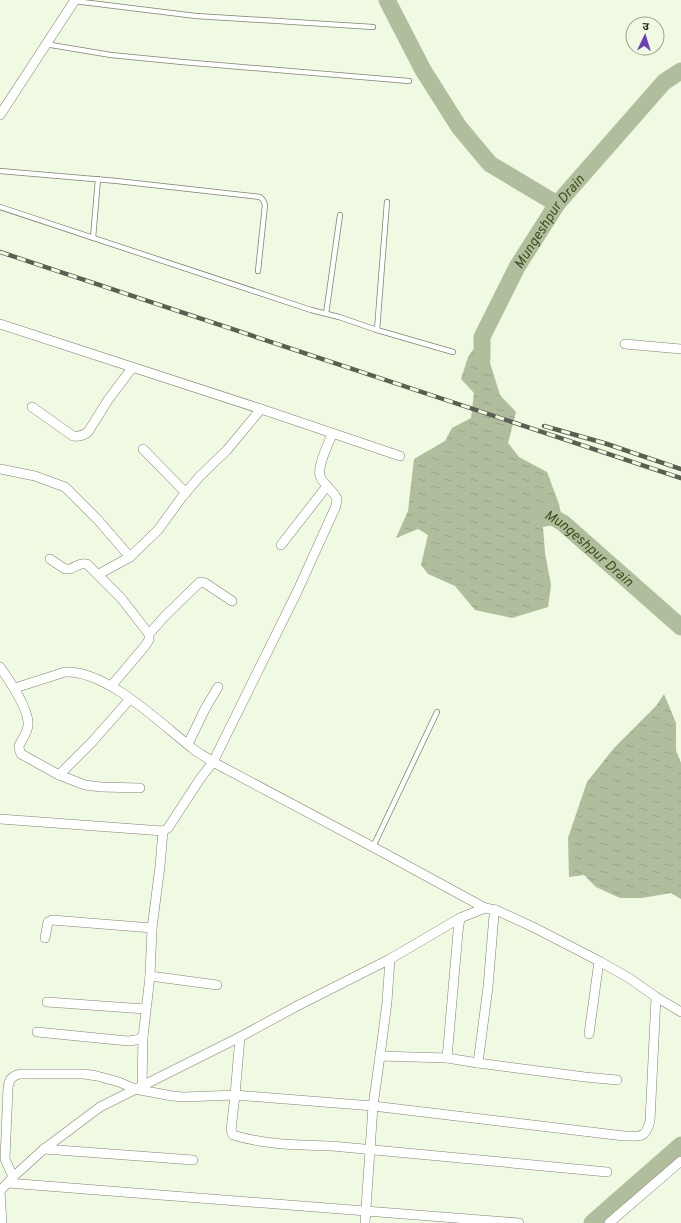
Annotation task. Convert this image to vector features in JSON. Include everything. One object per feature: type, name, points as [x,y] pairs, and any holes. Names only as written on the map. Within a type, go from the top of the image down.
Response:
[{"type":"street","points":[[0,115],[74,0]]},
{"type":"street","points":[[0,324],[400,456]]},
{"type":"street","points":[[625,344],[681,349]]},
{"type":"street","points":[[32,407],[73,436],[84,436],[132,368]]},
{"type":"street","points":[[99,574],[130,557],[158,530],[186,492],[227,450],[261,409]]},
{"type":"street","points":[[0,819],[163,831],[168,828],[212,762],[297,592],[336,506],[337,499],[320,476],[320,467],[332,434]]},
{"type":"street","points":[[143,449],[186,492]]},
{"type":"street","points":[[0,469],[35,476],[64,487],[98,520],[130,557]]},
{"type":"street","points":[[281,544],[326,486]]},
{"type":"street","points":[[50,559],[70,570],[83,562],[87,564],[99,574],[121,598],[149,634],[149,640],[145,646],[112,685]]},
{"type":"street","points":[[149,634],[200,582],[205,583],[232,601]]},
{"type":"street","points":[[0,667],[14,688],[27,716],[27,731],[19,746],[20,751],[24,756],[59,775],[85,785],[140,788]]},
{"type":"street","points":[[14,688],[65,672],[74,671],[90,675],[112,685],[212,762],[485,908],[496,910],[599,960],[681,1012]]},
{"type":"street","points":[[188,744],[205,709],[218,687]]},
{"type":"street","points":[[59,775],[92,742],[130,699]]},
{"type":"street","points":[[138,1087],[142,1036],[150,976],[152,928],[163,831]]},
{"type":"street","points":[[5,1223],[0,1191],[44,1149],[100,1107],[240,1037],[297,1006],[390,959],[460,918],[485,908]]},
{"type":"street","points":[[478,1064],[488,987],[494,915],[496,910]]},
{"type":"street","points":[[447,1058],[460,918]]},
{"type":"street","points":[[45,938],[48,922],[52,920],[152,928]]},
{"type":"street","points":[[365,1223],[373,1106],[387,1002],[390,959]]},
{"type":"street","points":[[589,1034],[599,960]]},
{"type":"street","points":[[150,976],[216,985]]},
{"type":"street","points":[[11,1180],[5,1159],[8,1088],[9,1081],[12,1076],[20,1074],[84,1074],[160,1094],[178,1096],[235,1095],[373,1106],[624,1136],[639,1136],[644,1134],[647,1130],[650,1121],[656,997]]},
{"type":"street","points":[[47,1002],[145,1009]]},
{"type":"street","points":[[37,1032],[128,1041],[136,1040],[142,1036]]},
{"type":"street","points":[[240,1037],[231,1130],[233,1135],[264,1142],[370,1150],[607,1172]]},
{"type":"street","points":[[380,1056],[447,1058],[478,1064],[586,1078],[617,1080]]},
{"type":"street","points":[[44,1149],[193,1160]]},
{"type":"street","points":[[609,1223],[681,1160]]},
{"type":"street","points":[[11,1180],[366,1212],[519,1223]]},
{"type":"lane","points":[[74,0],[196,16],[373,26]]},
{"type":"lane","points":[[45,44],[111,55],[409,81]]},
{"type":"lane","points":[[0,171],[260,197],[264,200],[265,205],[258,271]]},
{"type":"lane","points":[[93,238],[98,180]]},
{"type":"lane","points":[[377,330],[387,202]]},
{"type":"lane","points":[[0,207],[311,310],[453,352]]},
{"type":"lane","points":[[326,314],[340,214]]},
{"type":"lane","points":[[373,847],[437,712]]},
{"type":"water","points":[[482,337],[500,395],[516,412],[508,443],[519,457],[547,472],[559,504],[563,523],[543,527],[545,553],[551,585],[548,607],[512,618],[475,610],[455,586],[428,574],[421,565],[428,535],[418,529],[396,538],[408,511],[414,459],[445,441],[452,428],[471,418],[474,393],[461,379],[468,357]]},
{"type":"water","points":[[664,694],[676,723],[676,750],[681,763],[681,899],[671,893],[642,898],[620,898],[596,887],[584,875],[569,877],[568,838],[587,782],[614,748],[656,706]]},
{"type":"waterway","points":[[387,0],[423,70],[459,127],[490,164],[557,204]]},
{"type":"waterway","name":"Mungeshpur Drain","points":[[482,359],[482,337],[517,267],[557,204],[664,82],[681,71]]},
{"type":"waterway","name":"Mungeshpur Drain","points":[[544,512],[563,523],[681,627]]},
{"type":"waterway","name":"Mungeshpur Drain","points":[[592,1223],[681,1145]]},
{"type":"railway","points":[[0,252],[681,478]]},
{"type":"railway","points":[[544,426],[604,443],[681,469]]}]
